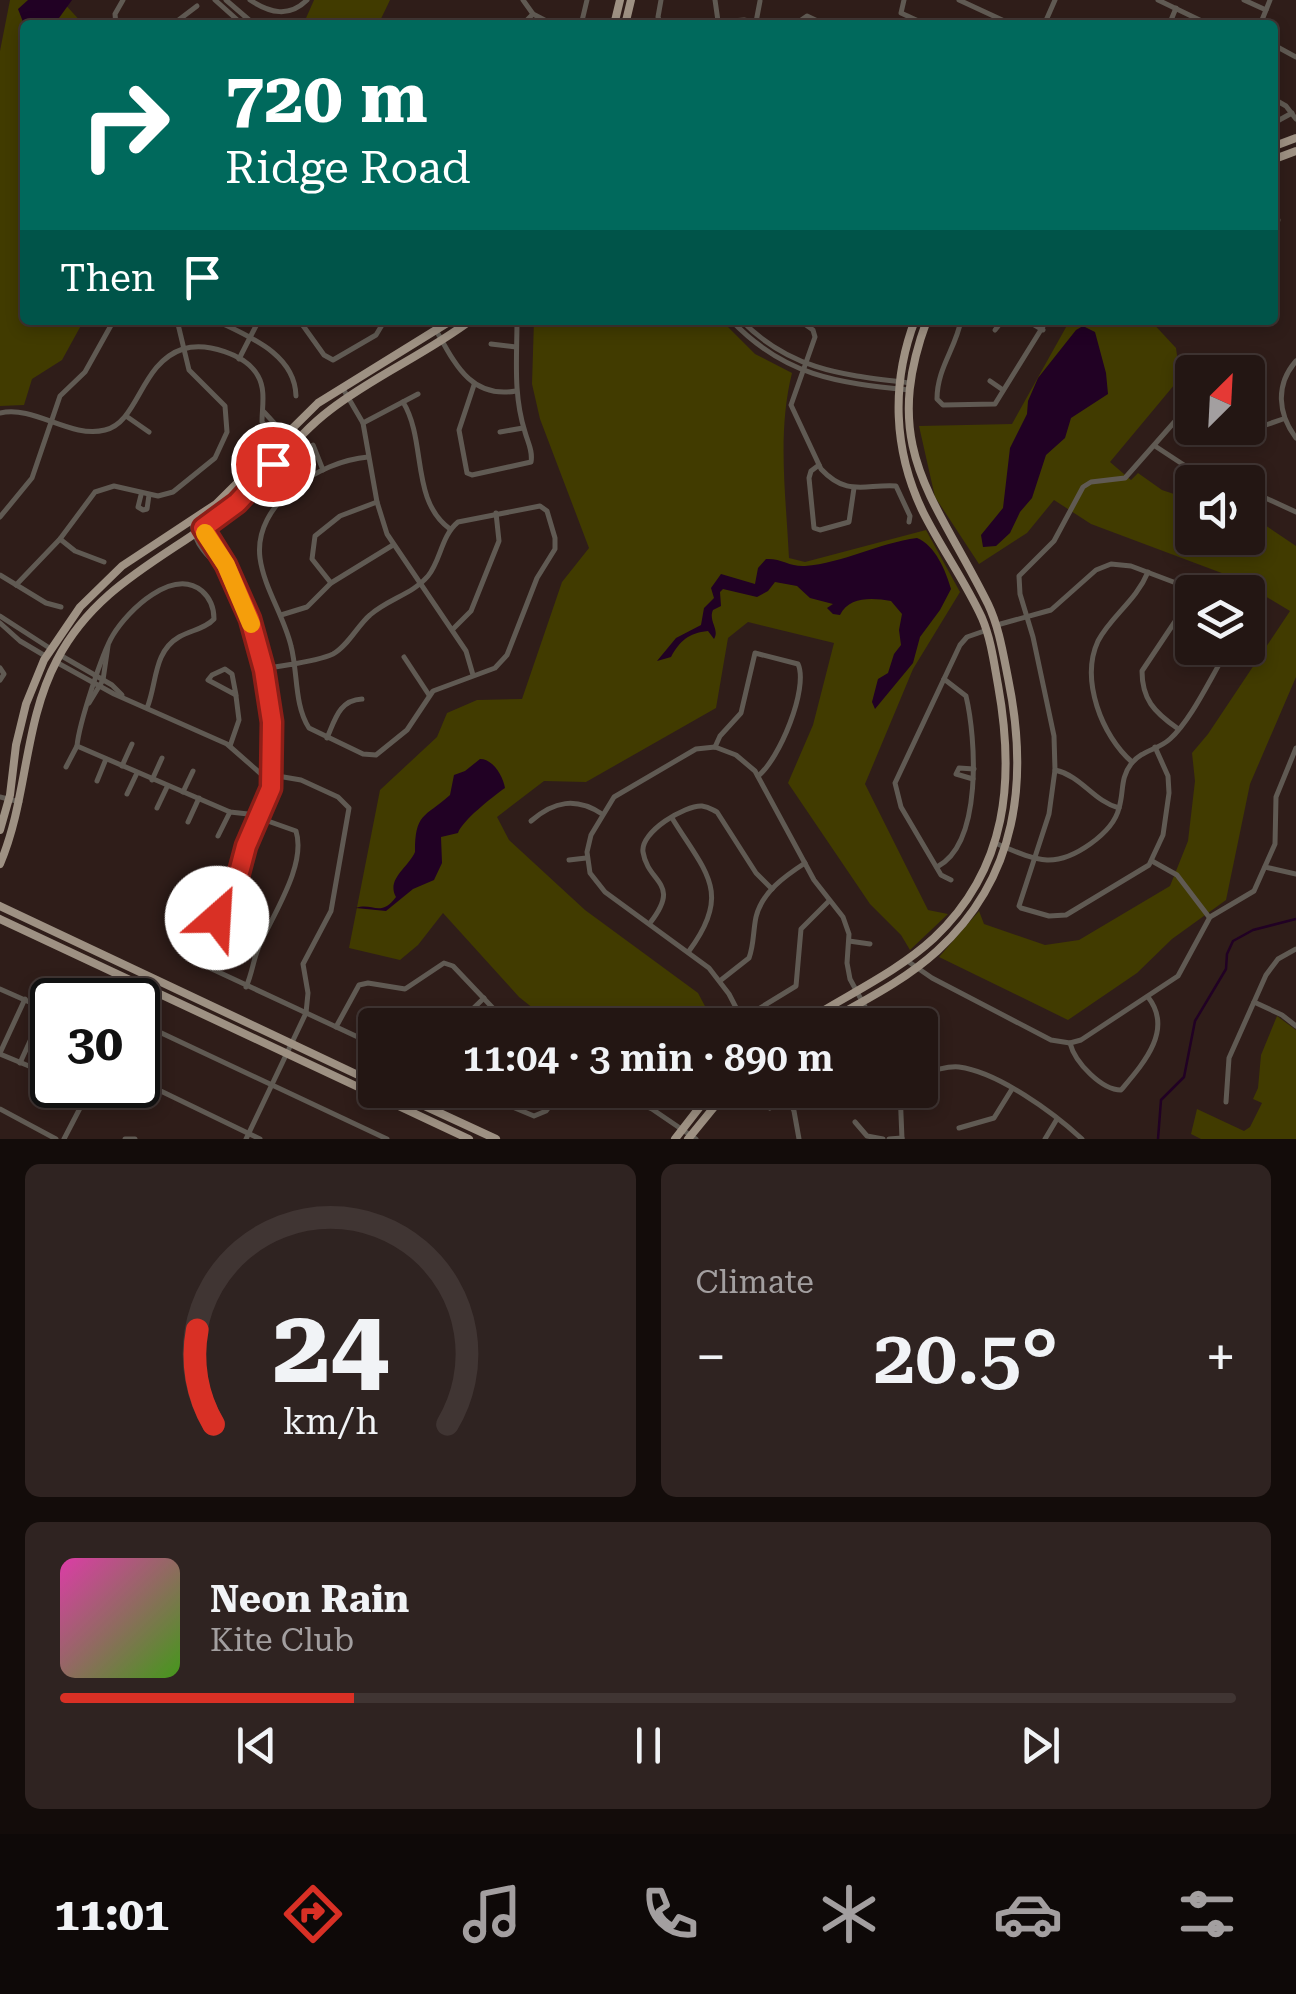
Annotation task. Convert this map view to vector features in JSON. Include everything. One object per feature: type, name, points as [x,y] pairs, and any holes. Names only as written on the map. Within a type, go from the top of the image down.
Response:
[{"type":"main road","points":[[0,830],[22,719],[48,653],[80,607],[141,552],[225,497],[306,412],[444,325]]},
{"type":"main road","points":[[0,864],[20,802],[43,690],[58,658],[88,616],[119,584],[149,561],[237,503],[291,444],[349,397],[465,325]]},
{"type":"main road","points":[[828,1008],[937,936],[963,904],[996,843],[1005,797],[1008,750],[986,630],[910,480],[900,441],[899,386],[915,325]]},
{"type":"main road","points":[[851,1008],[916,968],[944,944],[972,911],[1005,847],[1015,808],[1020,760],[1016,717],[996,626],[921,480],[911,438],[910,387],[926,325]]},
{"type":"main road","points":[[0,905],[358,1075]]},
{"type":"main road","points":[[0,919],[469,1139]]},
{"type":"main road","points":[[103,968],[108,957]]},
{"type":"main road","points":[[429,1108],[496,1139]]},
{"type":"main road","points":[[675,1139],[698,1108]]},
{"type":"main road","points":[[692,1138],[714,1108]]},
{"type":"street","points":[[215,0],[237,20]]},
{"type":"street","points":[[226,0],[249,20]]},
{"type":"street","points":[[250,0],[280,13],[295,11],[306,1]]},
{"type":"street","points":[[523,0],[533,14],[544,20]]},
{"type":"street","points":[[904,0],[900,11],[917,20]]},
{"type":"street","points":[[959,0],[1002,20]]},
{"type":"street","points":[[1158,0],[1200,20]]},
{"type":"street","points":[[1244,0],[1266,10]]},
{"type":"street","points":[[1262,20],[1270,0]]},
{"type":"street","points":[[179,20],[197,6]]},
{"type":"street","points":[[1171,20],[1176,8]]},
{"type":"street","points":[[527,20],[533,14]]},
{"type":"street","points":[[0,518],[32,478],[60,396],[85,372],[111,325]]},
{"type":"street","points":[[16,585],[60,539],[95,492],[114,486],[149,495],[172,492],[216,458],[228,432],[225,406],[192,376],[178,325]]},
{"type":"street","points":[[226,325],[274,352],[296,388],[296,396]]},
{"type":"street","points":[[239,360],[257,325]]},
{"type":"street","points":[[303,325],[327,358],[337,359],[376,335],[383,325]]},
{"type":"street","points":[[474,385],[459,430],[466,470],[470,475],[532,460],[516,391],[517,325]]},
{"type":"street","points":[[736,325],[764,350],[801,371],[839,382],[910,387]]},
{"type":"street","points":[[747,325],[773,346],[804,363],[836,374],[899,386]]},
{"type":"street","points":[[804,325],[815,334],[792,398],[792,410],[819,465],[827,476],[854,488],[896,486],[909,522]]},
{"type":"street","points":[[961,325],[940,374],[938,402],[952,406],[992,404],[1045,325]]},
{"type":"street","points":[[995,330],[999,325]]},
{"type":"street","points":[[1034,325],[1043,330]]},
{"type":"street","points":[[436,330],[458,369],[474,385],[494,392],[516,391]]},
{"type":"street","points":[[491,344],[516,347]]},
{"type":"street","points":[[0,413],[21,412],[83,430],[107,430],[126,416],[150,372],[182,349],[212,348],[239,360],[258,377],[263,410],[291,444]]},
{"type":"street","points":[[1296,361],[1282,384],[1283,419],[1296,438]]},
{"type":"street","points":[[990,381],[1003,390]]},
{"type":"street","points":[[342,387],[363,423],[377,502],[393,544],[470,657],[473,676]]},
{"type":"street","points":[[363,423],[418,394]]},
{"type":"street","points":[[403,402],[412,420],[427,497],[434,514],[450,529]]},
{"type":"street","points":[[126,416],[149,432]]},
{"type":"street","points":[[1265,425],[1283,419]]},
{"type":"street","points":[[1155,746],[1168,776],[1169,793],[1163,835],[1152,861],[1071,913],[1055,917],[1020,907],[1049,814],[1056,770],[1054,736],[1019,576],[1062,529],[1077,494],[1091,482],[1125,478],[1175,422]]},
{"type":"street","points":[[500,432],[523,428]]},
{"type":"street","points":[[313,444],[323,470]]},
{"type":"street","points":[[1155,446],[1184,465]]},
{"type":"street","points":[[264,670],[294,662],[338,651],[376,610],[420,584],[433,569],[450,529],[462,520],[543,507],[554,533],[553,554],[540,572],[506,655],[494,668],[429,694],[411,726],[376,754],[363,754],[314,732],[305,723],[294,662],[260,559],[264,524],[292,490],[323,470],[343,461],[368,457]]},
{"type":"street","points":[[819,465],[808,478],[814,528],[822,530],[850,522],[854,488]]},
{"type":"street","points":[[141,494],[138,507],[143,510],[147,509],[149,495]]},
{"type":"street","points":[[1265,498],[1296,512]]},
{"type":"street","points":[[331,583],[312,559],[316,536],[340,516],[377,502]]},
{"type":"street","points":[[453,629],[472,611],[499,541],[496,513]]},
{"type":"street","points":[[192,522],[203,528],[250,619],[264,670],[272,722],[271,788],[246,846],[237,880],[206,941],[200,963],[358,1038]]},
{"type":"street","points":[[192,522],[193,535],[210,560],[228,572]]},
{"type":"street","points":[[60,539],[75,551],[104,562]]},
{"type":"street","points":[[281,616],[308,607],[331,583],[393,544]]},
{"type":"street","points":[[952,880],[944,878],[937,867],[901,807],[895,787],[902,764],[963,640],[1056,606],[1106,562],[1148,572],[1175,584]]},
{"type":"street","points":[[1132,762],[1115,745],[1103,722],[1092,669],[1098,641],[1132,601],[1148,572]]},
{"type":"street","points":[[0,574],[46,603],[61,607]]},
{"type":"street","points":[[66,766],[112,635],[129,616],[170,585],[183,583],[204,593],[214,619],[176,639],[165,650],[147,708]]},
{"type":"street","points":[[0,619],[124,698],[230,746],[254,770],[291,777],[350,808],[331,911],[303,964],[308,993],[306,1013],[247,1136]]},
{"type":"street","points":[[1175,623],[1142,670],[1148,702],[1156,714],[1178,729]]},
{"type":"street","points":[[715,747],[741,713],[755,653],[798,664],[800,676],[784,737],[772,763],[758,776]]},
{"type":"street","points":[[404,657],[429,694]]},
{"type":"street","points":[[996,843],[1034,858],[1057,859],[1080,849],[1109,827],[1119,808],[1121,786],[1132,762],[1170,739],[1218,665]]},
{"type":"street","points":[[0,668],[4,674],[0,680]]},
{"type":"street","points":[[230,746],[239,720],[236,695],[228,669],[208,678],[210,684],[236,695]]},
{"type":"street","points":[[937,867],[956,848],[966,819],[974,769],[966,696],[944,680]]},
{"type":"street","points":[[327,738],[344,704],[362,699]]},
{"type":"street","points":[[77,742],[167,787],[230,812],[296,831],[299,842],[287,893],[260,944],[246,986]]},
{"type":"street","points":[[122,766],[132,744]]},
{"type":"street","points":[[736,1008],[720,980],[689,951],[601,888],[586,858],[592,835],[614,797],[690,750],[715,747],[741,758],[758,776],[805,863],[847,924],[847,968],[865,1008]]},
{"type":"street","points":[[906,960],[1051,1040],[1070,1043],[1091,1034],[1180,973],[1210,917],[1252,894],[1276,836],[1277,791],[1296,748]]},
{"type":"street","points":[[152,780],[162,758]]},
{"type":"street","points":[[97,780],[106,759]]},
{"type":"street","points":[[973,779],[956,774],[958,768],[974,769]]},
{"type":"street","points":[[1056,770],[1072,775],[1094,797],[1119,808]]},
{"type":"street","points":[[183,792],[193,771]]},
{"type":"street","points":[[127,794],[137,773]]},
{"type":"street","points":[[158,808],[167,787]]},
{"type":"street","points":[[4,798],[20,802]]},
{"type":"street","points":[[188,822],[199,798]]},
{"type":"street","points":[[531,821],[547,808],[564,803],[586,805],[602,814]]},
{"type":"street","points":[[650,923],[661,907],[664,893],[643,848],[651,832],[698,806],[717,812],[756,873],[772,889]]},
{"type":"street","points":[[218,836],[230,812]]},
{"type":"street","points":[[672,818],[713,892],[708,922],[689,951]]},
{"type":"street","points":[[569,860],[586,858]]},
{"type":"street","points":[[1152,861],[1177,875],[1210,917]]},
{"type":"street","points":[[720,980],[749,958],[757,914],[772,889],[805,863]]},
{"type":"street","points":[[1265,866],[1296,874]]},
{"type":"street","points":[[764,1008],[796,986],[802,930],[829,900]]},
{"type":"street","points":[[848,941],[870,944]]},
{"type":"street","points":[[1226,1102],[1229,1058],[1254,1002],[1272,965],[1296,949]]},
{"type":"street","points":[[336,1027],[359,985],[405,989],[444,962],[453,966],[493,1008]]},
{"type":"street","points":[[1,991],[30,1000]]},
{"type":"street","points":[[1070,1043],[1074,1056],[1085,1067],[1114,1091],[1122,1090],[1158,1036],[1158,1015],[1147,996]]},
{"type":"street","points":[[25,998],[0,1053],[30,1067]]},
{"type":"street","points":[[474,1008],[484,998]]},
{"type":"street","points":[[1254,1002],[1296,1026]]},
{"type":"street","points":[[160,1033],[387,1139]]},
{"type":"street","points":[[20,1063],[30,1041]]},
{"type":"street","points":[[938,1071],[959,1067],[1012,1089],[1082,1139]]},
{"type":"street","points":[[959,1128],[994,1118],[1012,1089]]},
{"type":"street","points":[[160,1091],[260,1139]]},
{"type":"street","points":[[64,1139],[80,1108]]},
{"type":"street","points":[[515,1108],[534,1116],[548,1108]]},
{"type":"street","points":[[650,1108],[692,1138]]},
{"type":"street","points":[[790,1108],[799,1139]]},
{"type":"street","points":[[855,1122],[868,1136],[902,1139],[901,1108]]},
{"type":"street","points":[[0,1109],[56,1139]]},
{"type":"street","points":[[1045,1139],[1057,1119]]},
{"type":"shaded area","points":[[10,0],[61,0],[79,20],[20,20],[20,325],[81,325],[62,360],[32,379],[24,405],[0,406],[0,51]]},
{"type":"shaded area","points":[[28,0],[72,0],[58,20],[22,20],[18,9]]},
{"type":"shaded area","points":[[314,0],[390,0],[380,20],[305,20]]},
{"type":"shaded area","points":[[534,325],[726,325],[755,354],[792,373],[784,442],[789,558],[805,562],[926,530],[960,592],[913,669],[865,784],[928,910],[948,914],[910,950],[901,935],[870,904],[788,783],[813,725],[834,643],[748,622],[728,638],[716,708],[586,782],[544,781],[497,817],[509,840],[585,910],[698,993],[706,1008],[533,1008],[443,913],[418,945],[400,960],[349,948],[380,790],[437,737],[447,713],[477,700],[522,699],[562,582],[589,548],[540,419],[532,384]]},
{"type":"shaded area","points":[[1067,325],[1155,325],[1176,348],[1175,384],[1110,462],[1131,480],[1138,473],[1175,494],[1175,555],[1265,555],[1265,525],[1296,546],[1296,677],[1250,784],[1226,900],[1172,939],[1137,973],[1068,1020],[939,957],[979,911],[984,924],[1045,945],[1079,940],[1170,886],[1188,841],[1195,781],[1192,753],[1254,665],[1265,665],[1265,648],[1290,611],[1265,596],[1265,575],[1227,575],[1091,524],[1054,500],[1027,533],[979,564],[935,497],[919,426],[1012,424]]},
{"type":"shaded area","points":[[1083,326],[1095,332],[1108,394],[1071,418],[1065,438],[1046,455],[1032,498],[1010,533],[996,546],[983,547],[981,535],[1003,508],[1010,448],[1027,414],[1038,378]]},
{"type":"shaded area","points":[[917,538],[934,552],[951,589],[920,637],[913,663],[875,709],[872,702],[878,679],[888,673],[901,645],[902,614],[891,601],[855,601],[840,615],[827,608],[833,604],[810,598],[797,586],[775,582],[757,597],[723,589],[721,606],[712,614],[714,639],[708,631],[695,634],[681,642],[671,657],[657,661],[676,638],[701,625],[704,608],[714,598],[711,588],[721,574],[755,584],[758,568],[766,559],[800,566],[819,564]]},
{"type":"shaded area","points":[[480,759],[497,769],[505,788],[471,816],[458,833],[441,837],[442,863],[434,880],[413,889],[386,911],[356,908],[386,907],[396,897],[394,885],[415,852],[419,823],[450,795],[454,775]]},
{"type":"shaded area","points":[[1277,1016],[1296,1030],[1296,1139],[1201,1139],[1191,1134],[1197,1109],[1244,1131],[1250,1127],[1262,1103],[1253,1099],[1261,1055]]},
{"type":"waterway","points":[[1158,1139],[1161,1100],[1184,1077],[1195,1021],[1226,969],[1233,941],[1253,930],[1296,919]]},
{"type":"slow traffic","points":[[205,533],[226,565],[251,624]]},
{"type":"route","points":[[217,918],[237,880],[246,846],[271,788],[272,722],[269,693],[250,619],[226,565],[203,528],[237,503],[273,464]]}]
